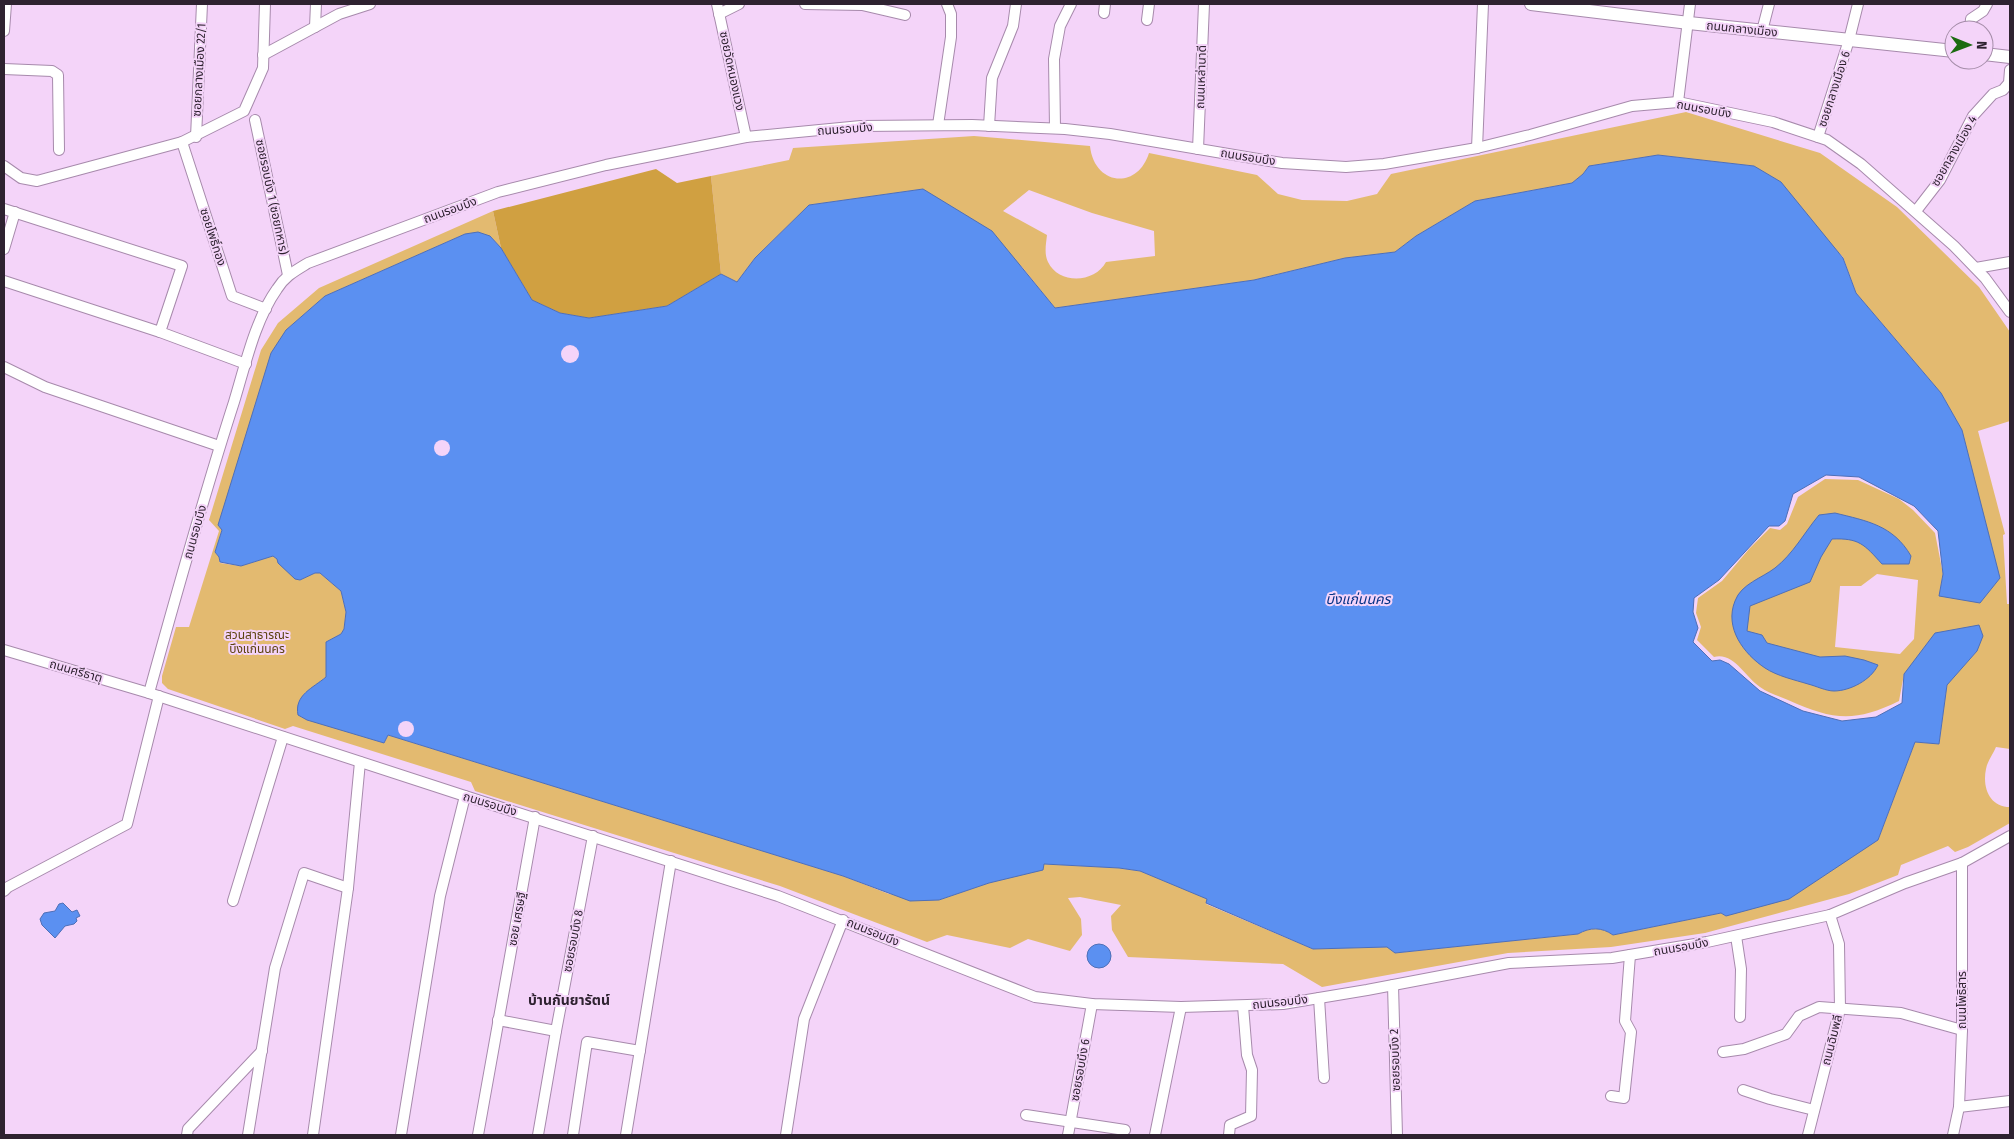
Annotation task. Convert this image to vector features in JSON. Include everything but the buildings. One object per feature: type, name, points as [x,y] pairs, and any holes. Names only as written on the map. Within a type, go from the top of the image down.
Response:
[{"type":"main road","name":"ถนนกลางเมือง","points":[[1531,4],[1575,6],[1689,23],[1944,50]]},
{"type":"main road","points":[[1994,55],[2010,57]]},
{"type":"street","points":[[4,31],[6,4]]},
{"type":"street","name":"ซอยกลางเมือง 22/1","points":[[196,137],[202,4]]},
{"type":"street","points":[[4,166],[21,178],[37,181],[182,142],[196,137],[244,111],[263,68],[265,4]]},
{"type":"street","points":[[315,27],[316,4]]},
{"type":"street","points":[[263,55],[339,14],[370,4]]},
{"type":"street","points":[[718,9],[739,4]]},
{"type":"street","points":[[805,4],[862,5],[904,15]]},
{"type":"street","points":[[938,126],[951,36],[951,14],[947,4]]},
{"type":"street","points":[[989,126],[992,78],[1013,26],[1016,4]]},
{"type":"street","points":[[1055,128],[1054,59],[1060,26],[1071,4]]},
{"type":"street","points":[[1147,20],[1149,4]]},
{"type":"street","name":"ถนนเหล่านาดี","points":[[1198,149],[1204,4]]},
{"type":"street","points":[[1477,148],[1482,4]]},
{"type":"street","points":[[1678,102],[1690,4]]},
{"type":"street","points":[[1762,31],[1769,4]]},
{"type":"street","name":"ซอยกลางเมือง 6","points":[[1818,137],[1849,40],[1858,4]]},
{"type":"street","points":[[1971,20],[1983,11],[1987,4]]},
{"type":"street","name":"ซอยวัดหนองแวง","points":[[718,9],[746,137]]},
{"type":"street","points":[[4,69],[52,71],[58,75],[59,150]]},
{"type":"street","name":"ซอยกลางเมือง 4","points":[[1916,211],[1940,180],[1973,116],[1993,94],[2003,90],[2009,83],[2010,70]]},
{"type":"street","name":"ถนนรอบบึง","points":[[2010,312],[1976,268],[1916,211],[1861,164],[1827,140],[1774,122],[1678,102],[1632,106],[1530,136],[1477,148],[1384,164],[1346,167],[1282,163],[1110,134],[1055,128],[989,126],[861,126],[746,137],[606,165],[498,192],[308,263],[288,275],[276,290],[266,309],[219,446],[154,694],[778,896],[843,920],[1034,997],[1092,1004],[1181,1007],[1283,1004],[1509,963],[1612,958],[1736,936],[1830,915],[1905,883],[1962,864],[2010,836]]},
{"type":"street","name":"ซอยรอบบึง 1 (ซอยทหาร)","points":[[255,120],[288,275]]},
{"type":"street","name":"ซอยโพธิ์ทอง","points":[[182,142],[232,296],[266,309]]},
{"type":"street","points":[[4,208],[182,266],[160,332]]},
{"type":"street","points":[[4,249],[15,212]]},
{"type":"street","points":[[1976,268],[2010,262]]},
{"type":"street","points":[[4,281],[160,332],[246,364]]},
{"type":"street","points":[[4,367],[46,387],[219,446]]},
{"type":"street","name":"ถนนศรีธาตุ","points":[[4,650],[154,694]]},
{"type":"street","points":[[4,891],[8,887],[127,824],[154,694]]},
{"type":"street","points":[[233,902],[282,737]]},
{"type":"street","points":[[313,1135],[348,888],[360,762]]},
{"type":"street","points":[[401,1135],[440,896],[465,796]]},
{"type":"street","name":"ซอย เศรษฐี","points":[[478,1135],[535,817]]},
{"type":"street","name":"ซอยรอบบึง 8","points":[[538,1135],[593,836]]},
{"type":"street","points":[[626,1135],[671,861]]},
{"type":"street","name":"ถนนโพธิสาร","points":[[1953,1135],[1959,1107],[1962,1030],[1962,864]]},
{"type":"street","points":[[248,1135],[275,968],[304,873],[348,888]]},
{"type":"street","name":"ถนนฉิมพลี","points":[[1808,1135],[1840,1009],[1839,944],[1830,915]]},
{"type":"street","points":[[787,1135],[804,1019],[843,920]]},
{"type":"street","points":[[1736,936],[1741,969],[1740,1016]]},
{"type":"street","points":[[1611,1096],[1624,1098],[1631,1032],[1625,1021],[1630,955]]},
{"type":"street","name":"ซอยรอบบึง 2","points":[[1393,985],[1397,1135]]},
{"type":"street","points":[[1319,998],[1324,1078]]},
{"type":"street","name":"ซอยรอบบึง 6","points":[[1068,1135],[1092,1004]]},
{"type":"street","points":[[1229,1135],[1230,1125],[1251,1116],[1252,1070],[1247,1055],[1243,1006]]},
{"type":"street","points":[[1155,1135],[1181,1007]]},
{"type":"street","points":[[1723,1052],[1744,1050],[1786,1034],[1799,1016],[1818,1007],[1901,1013],[1962,1030]]},
{"type":"street","points":[[498,1020],[556,1031]]},
{"type":"street","points":[[573,1135],[587,1042],[640,1051]]},
{"type":"street","points":[[187,1135],[188,1129],[263,1050]]},
{"type":"street","points":[[1743,1090],[1814,1110]]},
{"type":"street","points":[[1959,1107],[2010,1101]]},
{"type":"street","points":[[1026,1115],[1125,1130]]},
{"type":"green space","name":"สวนสาธารณะ บึงแก่นนคร","points":[[1686,112],[1820,153],[1897,207],[1979,287],[2010,332],[2010,421],[1978,431],[2005,534],[2003,535],[2007,604],[2010,604],[2010,749],[1996,747],[1987,766],[1985,783],[1989,795],[1997,804],[2010,807],[2010,823],[1968,847],[1955,852],[1948,846],[1901,865],[1898,875],[1849,894],[1705,933],[1611,947],[1508,953],[1322,987],[1283,964],[1128,957],[1112,930],[1111,916],[1121,905],[1080,897],[1068,898],[1081,919],[1082,935],[1070,951],[1028,939],[1010,948],[947,935],[927,942],[780,886],[475,791],[471,782],[293,726],[285,729],[168,689],[162,683],[162,676],[176,627],[189,627],[219,531],[209,520],[261,350],[278,323],[319,288],[493,211],[501,248],[490,236],[465,234],[325,296],[286,330],[215,552],[219,557],[220,563],[241,566],[273,556],[296,578],[300,580],[315,573],[320,573],[341,591],[346,612],[344,629],[341,634],[326,642],[326,677],[304,694],[301,717],[384,743],[388,735],[843,876],[889,894],[939,900],[1044,864],[1119,868],[1140,871],[1208,899],[1206,904],[1313,949],[1388,947],[1396,953],[1578,934],[1591,929],[1605,930],[1613,935],[1721,913],[1726,916],[1878,840],[1915,742],[1939,744],[1947,684],[1977,651],[1904,674],[1899,701],[1856,716],[1831,715],[1804,707],[1766,691],[1728,658],[1714,657],[1697,640],[1701,627],[1696,613],[1698,598],[1722,581],[1770,528],[1780,530],[1787,524],[1798,497],[1825,479],[1858,480],[1899,499],[1913,510],[1935,533],[1943,574],[1939,596],[1969,460],[1962,430],[1941,393],[1856,293],[1843,257],[1754,166],[1658,155],[1589,166],[1572,183],[1475,201],[1416,236],[1395,252],[1345,258],[1254,280],[1055,308],[1022,267],[923,189],[809,205],[755,258],[737,282],[721,274],[711,176],[789,160],[793,148],[974,136],[1090,146],[1093,159],[1099,169],[1107,175],[1116,178],[1126,178],[1135,173],[1143,165],[1149,153],[1257,175],[1278,194],[1302,200],[1347,201],[1377,194],[1391,174]],"holes":[[[1029,190],[1092,213],[1154,231],[1155,256],[1106,262],[1101,269],[1086,277],[1068,278],[1060,275],[1053,269],[1046,256],[1047,235],[1003,211]],[[1877,574],[1918,580],[1914,639],[1900,654],[1835,647],[1840,586],[1861,586]]]},
{"type":"shaded area","points":[[656,169],[677,183],[711,176],[721,274],[667,306],[589,318],[560,313],[532,300],[501,248],[493,211]]},
{"type":"water","name":"บึงแก่นนคร","points":[[1658,155],[1754,166],[1781,182],[1843,258],[1856,293],[1941,393],[1962,430],[2000,578],[1980,603],[1939,596],[1943,574],[1938,531],[1914,506],[1859,477],[1826,475],[1793,494],[1785,521],[1779,526],[1769,526],[1719,580],[1694,598],[1693,612],[1698,628],[1693,642],[1712,661],[1720,660],[1729,664],[1760,691],[1803,711],[1842,721],[1876,717],[1902,703],[1904,674],[1935,633],[1979,625],[1983,636],[1977,651],[1947,685],[1939,744],[1915,742],[1878,840],[1789,899],[1726,916],[1721,913],[1613,935],[1605,930],[1591,929],[1578,934],[1395,953],[1387,947],[1313,949],[1206,903],[1207,899],[1140,871],[1119,868],[1044,864],[1043,870],[989,883],[939,900],[910,901],[843,876],[388,735],[384,743],[307,720],[298,715],[299,702],[306,693],[326,677],[326,642],[341,634],[344,629],[346,612],[341,591],[320,573],[315,573],[300,580],[295,579],[273,556],[241,566],[220,562],[215,552],[222,530],[218,525],[271,353],[286,330],[325,296],[465,234],[478,232],[490,236],[501,248],[532,300],[560,313],[589,318],[667,306],[721,274],[737,282],[755,258],[809,205],[923,189],[992,231],[1055,308],[1254,280],[1345,258],[1395,252],[1416,236],[1475,201],[1572,183],[1589,166]]},
{"type":"water","points":[[1835,513],[1868,522],[1896,537],[1911,556],[1909,564],[1882,564],[1865,547],[1855,541],[1832,539],[1821,557],[1810,582],[1750,606],[1747,631],[1762,635],[1767,643],[1820,657],[1845,656],[1878,665],[1859,684],[1847,689],[1834,691],[1775,673],[1757,662],[1743,648],[1738,639],[1732,621],[1732,611],[1735,601],[1742,590],[1775,568],[1793,550],[1819,515]]},
{"type":"water","points":[[63,903],[72,912],[77,910],[80,916],[76,918],[77,921],[74,924],[65,926],[55,938],[42,925],[40,919],[44,913],[55,911],[59,904]]},
{"type":"water","points":[[1099,944],[1108,947],[1111,956],[1108,965],[1099,968],[1090,965],[1087,956],[1090,947]]},
{"type":"pier","points":[[570,345],[576,348],[579,354],[576,360],[570,363],[564,360],[561,354],[564,348]]},
{"type":"pier","points":[[442,440],[448,442],[450,448],[448,454],[442,456],[436,454],[434,448],[436,442]]},
{"type":"pier","points":[[403,721],[409,721],[414,726],[412,735],[403,737],[398,732],[398,726]]},
{"type":"district","name":"บ้านกันยารัตน์","points":[[569,1000]]}]
